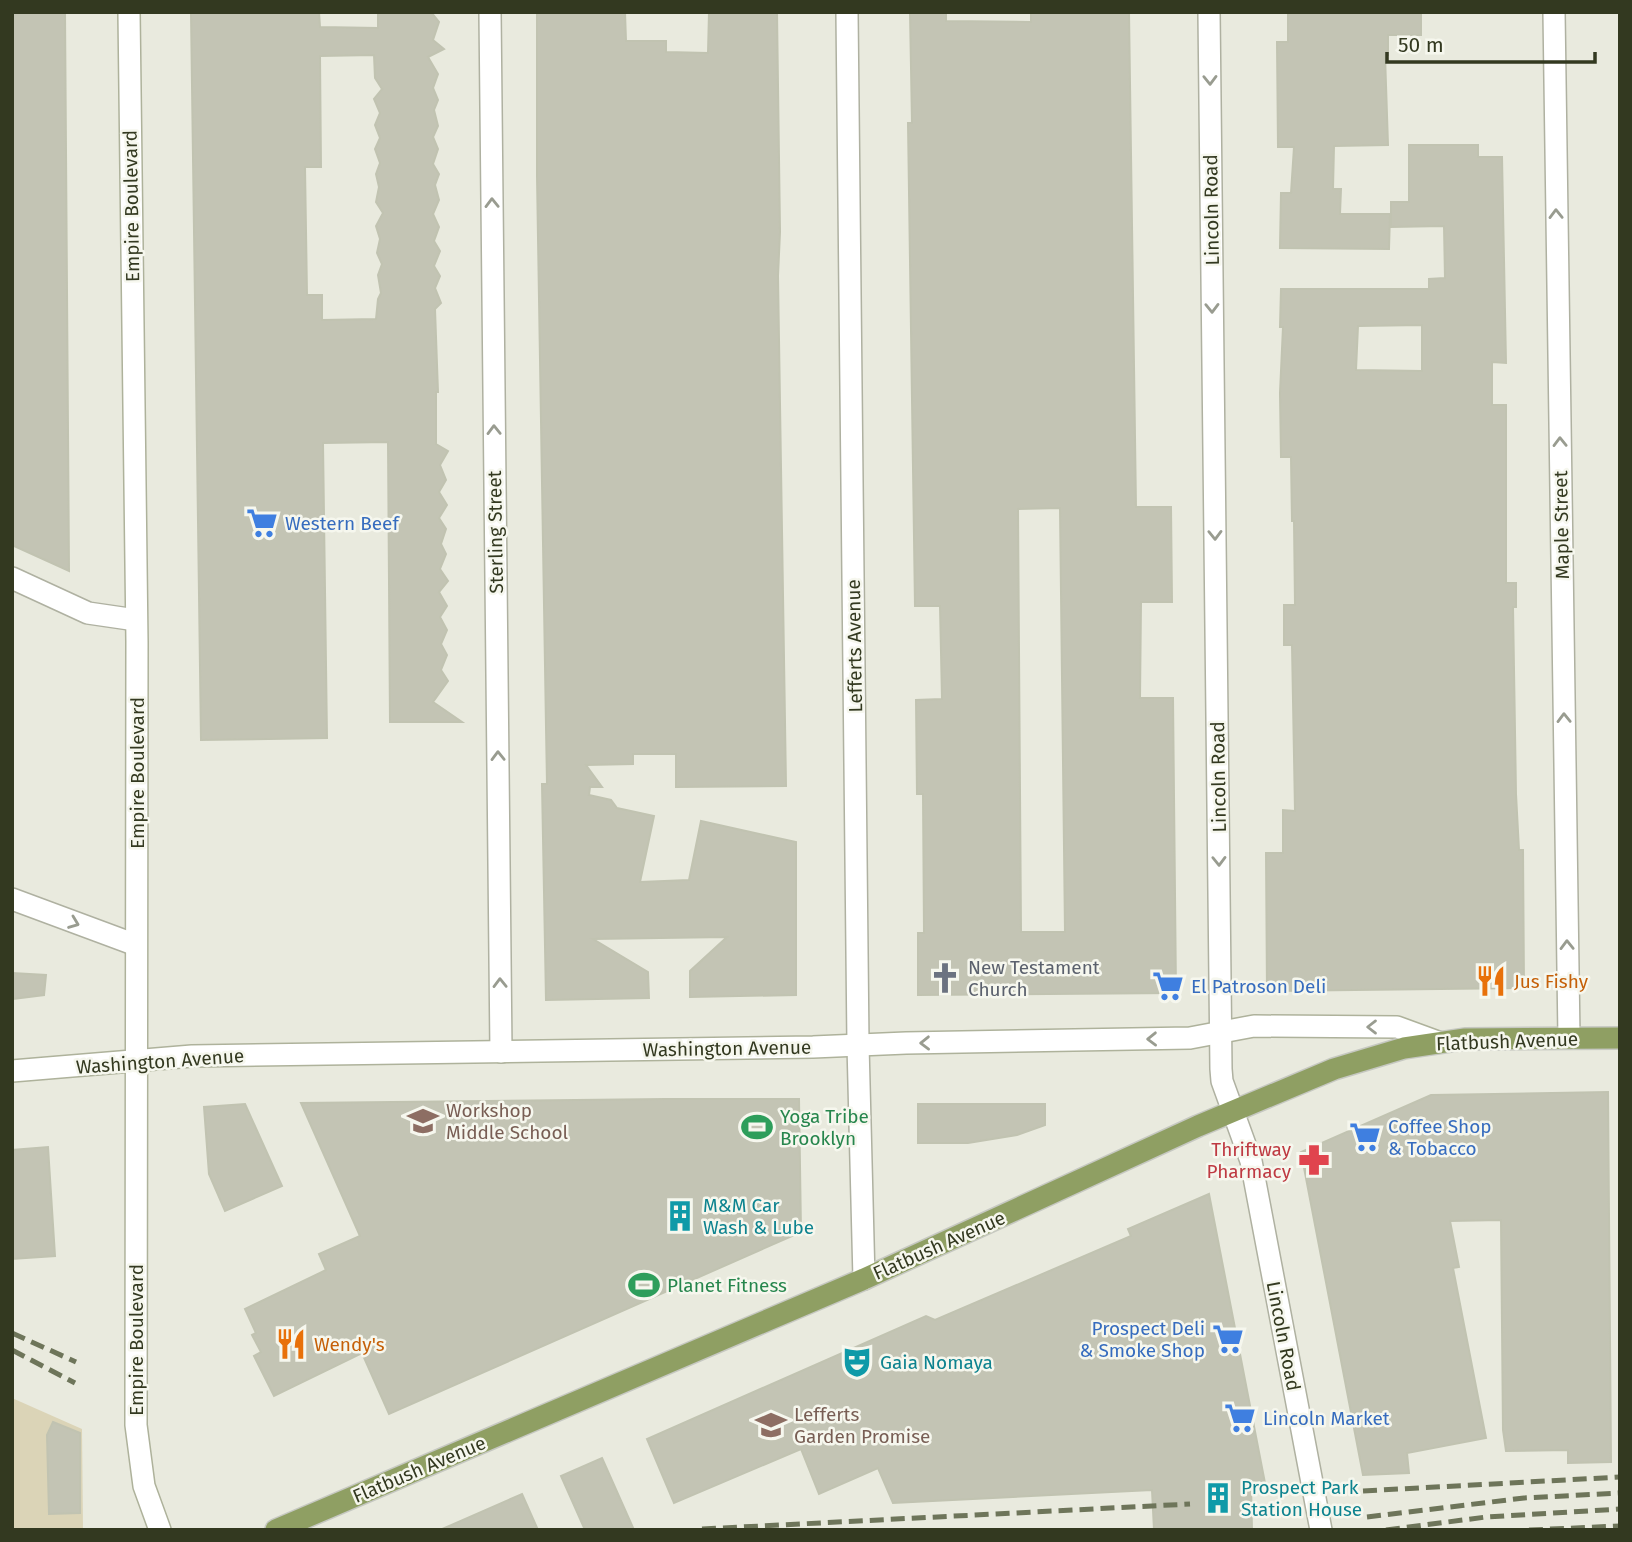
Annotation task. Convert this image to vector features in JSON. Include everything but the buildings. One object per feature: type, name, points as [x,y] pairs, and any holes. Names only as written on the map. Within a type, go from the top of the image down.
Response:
[{"type":"main road","name":"Flatbush Avenue","points":[[276,1530],[864,1279],[1198,1126],[1365,1058],[1465,1039],[1620,1038]]},
{"type":"street","name":"Empire Boulevard","points":[[129,12],[136,620],[136,1424],[144,1486],[160,1530]]},
{"type":"street","name":"Sterling Street","points":[[490,12],[501,1052]]},
{"type":"street","name":"Lefferts Avenue","points":[[847,12],[858,1045],[864,1279]]},
{"type":"street","name":"Lincoln Road","points":[[1209,12],[1222,1081],[1251,1161],[1321,1530]]},
{"type":"street","name":"Maple Street","points":[[1553,12],[1569,1038]]},
{"type":"street","points":[[12,578],[88,613],[136,620]]},
{"type":"street","points":[[12,899],[136,945]]},
{"type":"street","name":"Washington Avenue","points":[[12,1071],[192,1056],[1190,1038],[1254,1026],[1397,1027],[1438,1042]]},
{"type":"shaded area","points":[[12,1398],[82,1429],[83,1530],[12,1530]]},
{"type":"railway","points":[[12,1333],[76,1362]]},
{"type":"railway","points":[[12,1350],[75,1383]]},
{"type":"railway","points":[[1363,1491],[1620,1477]]},
{"type":"railway","points":[[1367,1517],[1524,1498],[1620,1493]]},
{"type":"railway","points":[[702,1529],[1190,1504]]},
{"type":"railway","points":[[1386,1530],[1486,1517],[1620,1509]]},
{"type":"railway","points":[[1529,1530],[1620,1526]]},
{"type":"place","name":"Western Beef","points":[[262,523]]},
{"type":"place","name":"New Testament Church","points":[[945,978]]},
{"type":"place","name":"Jus Fishy","points":[[1491,981]]},
{"type":"place","name":"El Patroson Deli","points":[[1168,986]]},
{"type":"place","name":"Workshop Middle School","points":[[423,1121]]},
{"type":"place","name":"Yoga Tribe Brooklyn","points":[[757,1127]]},
{"type":"place","name":"Coffee Shop & Tobacco","points":[[1365,1137]]},
{"type":"place","name":"Thriftway Pharmacy","points":[[1314,1160]]},
{"type":"place","name":"M&M Car Wash & Lube","points":[[680,1216]]},
{"type":"place","name":"Planet Fitness","points":[[644,1285]]},
{"type":"place","name":"Prospect Deli & Smoke Shop","points":[[1228,1339]]},
{"type":"place","name":"Wendy's","points":[[291,1344]]},
{"type":"place","name":"Gaia Nomaya","points":[[857,1362]]},
{"type":"place","name":"Lincoln Market","points":[[1240,1418]]},
{"type":"place","name":"Lefferts Garden Promise","points":[[771,1425]]},
{"type":"place","name":"Prospect Park Station House","points":[[1218,1498]]}]
